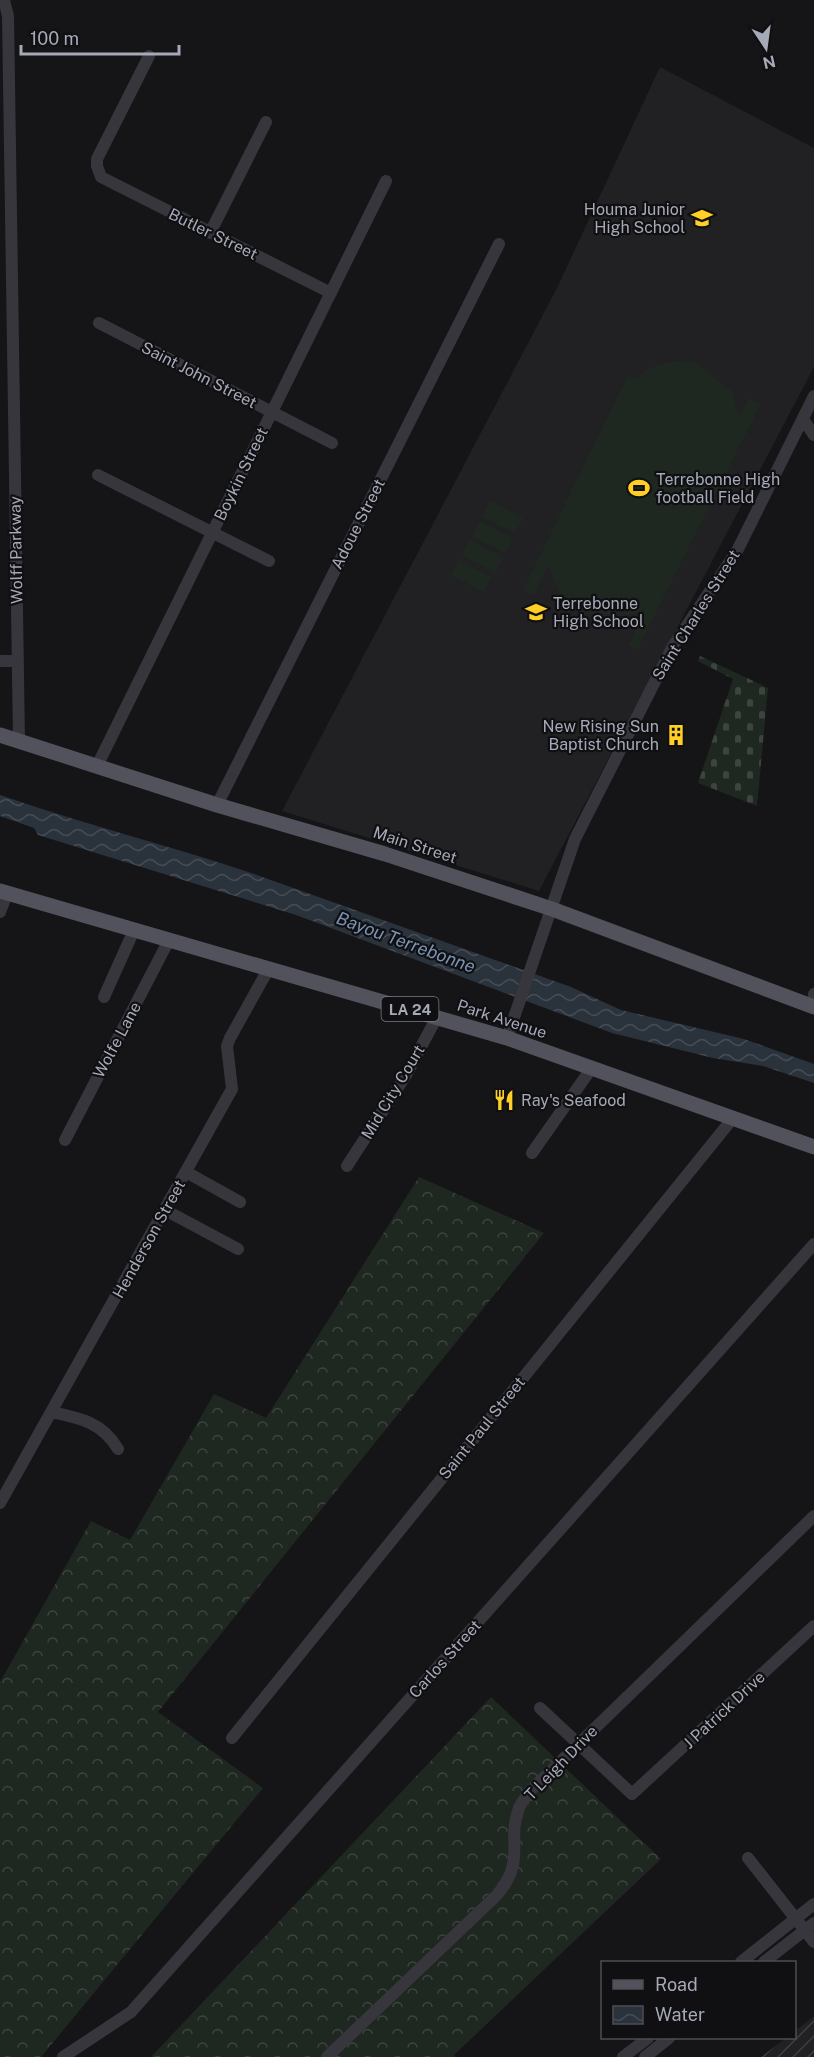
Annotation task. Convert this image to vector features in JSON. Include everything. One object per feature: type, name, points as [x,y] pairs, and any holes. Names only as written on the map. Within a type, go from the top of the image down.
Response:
[{"type":"main road","name":"Main Street","points":[[0,735],[217,805],[385,854],[552,909],[814,1003]]},
{"type":"main road","name":"Park Avenue","points":[[4,892],[507,1038],[814,1147]]},
{"type":"street","name":"Wolff Parkway","points":[[4,0],[8,16],[19,740]]},
{"type":"street","name":"Butler Street","points":[[149,56],[97,159],[98,172],[110,183],[331,293]]},
{"type":"street","points":[[210,233],[266,122]]},
{"type":"street","name":"Boykin Street","points":[[96,766],[386,181]]},
{"type":"street","name":"Adoue Street","points":[[217,805],[499,244]]},
{"type":"street","name":"Saint John Street","points":[[99,322],[332,443]]},
{"type":"street","name":"Saint Charles Street","points":[[507,1038],[575,839],[673,646],[737,550],[814,396]]},
{"type":"street","points":[[803,419],[814,435]]},
{"type":"street","points":[[98,476],[269,561]]},
{"type":"street","points":[[0,661],[18,661]]},
{"type":"street","points":[[0,912],[4,892]]},
{"type":"street","points":[[104,997],[134,930]]},
{"type":"street","name":"Wolfe Lane","points":[[65,1140],[169,940]]},
{"type":"street","name":"Henderson Street","points":[[0,1503],[232,1089],[227,1046],[269,968]]},
{"type":"street","name":"Mid City Court","points":[[347,1166],[406,1075],[437,1017]]},
{"type":"street","points":[[532,1154],[591,1069]]},
{"type":"street","name":"Saint Paul Street","points":[[232,1738],[733,1118]]},
{"type":"street","points":[[186,1172],[240,1202]]},
{"type":"street","points":[[165,1210],[238,1249]]},
{"type":"street","name":"Carlos Street","points":[[63,2057],[131,2012],[814,1245]]},
{"type":"street","points":[[51,1412],[80,1418],[108,1432],[118,1449]]},
{"type":"street","name":"T Leigh Drive","points":[[327,2057],[497,1895],[508,1881],[514,1868],[519,1808],[529,1792],[814,1516]]},
{"type":"street","name":"J Patrick Drive","points":[[578,1744],[632,1794],[814,1626]]},
{"type":"street","points":[[540,1708],[578,1744]]},
{"type":"street","points":[[748,1858],[796,1918],[810,1926],[814,1942]]},
{"type":"street","points":[[742,1961],[814,1904]]},
{"type":"street","points":[[765,1961],[810,1926]]},
{"type":"street","points":[[623,2057],[646,2039]]},
{"type":"street","points":[[645,2057],[667,2039]]},
{"type":"shaded area","name":"Terrebonne High School","points":[[660,67],[814,148],[814,367],[539,891],[282,811],[557,288]]},
{"type":"shaded area","points":[[814,2016],[814,2057],[761,2057],[785,2039],[796,2039],[796,2030]]},
{"type":"green space","points":[[675,361],[694,362],[732,391],[739,417],[749,398],[761,404],[637,650],[628,645],[645,610],[618,617],[599,617],[581,612],[564,599],[548,566],[534,595],[523,590],[628,375],[635,378],[655,366]]},
{"type":"green space","points":[[490,501],[523,518],[515,533],[482,517]]},
{"type":"green space","points":[[480,521],[513,538],[506,553],[472,536]]},
{"type":"green space","points":[[470,540],[503,557],[495,573],[462,556]]},
{"type":"green space","points":[[459,560],[492,577],[484,592],[451,575]]},
{"type":"green space","points":[[700,656],[768,688],[757,806],[698,783],[733,679],[698,661]]},
{"type":"green space","points":[[419,1177],[544,1233],[158,1712],[263,1788],[41,2057],[0,2057],[0,1682],[91,1521],[130,1540],[214,1394],[266,1418]]},
{"type":"green space","points":[[491,1697],[661,1859],[454,2055],[455,2057],[151,2057]]},
{"type":"water","name":"Bayou Terrebonne","points":[[0,795],[251,873],[571,987],[621,1010],[744,1039],[814,1064],[814,1083],[763,1066],[713,1058],[612,1033],[296,915],[38,835],[34,828],[0,816]]},
{"type":"place","name":"Houma Junior High School","points":[[702,218]]},
{"type":"place","name":"Terrebonne High football Field","points":[[639,488]]},
{"type":"place","name":"Terrebonne High School","points":[[536,612]]},
{"type":"place","name":"New Rising Sun Baptist Church","points":[[676,735]]},
{"type":"place","name":"Ray's Seafood","points":[[504,1100]]}]
